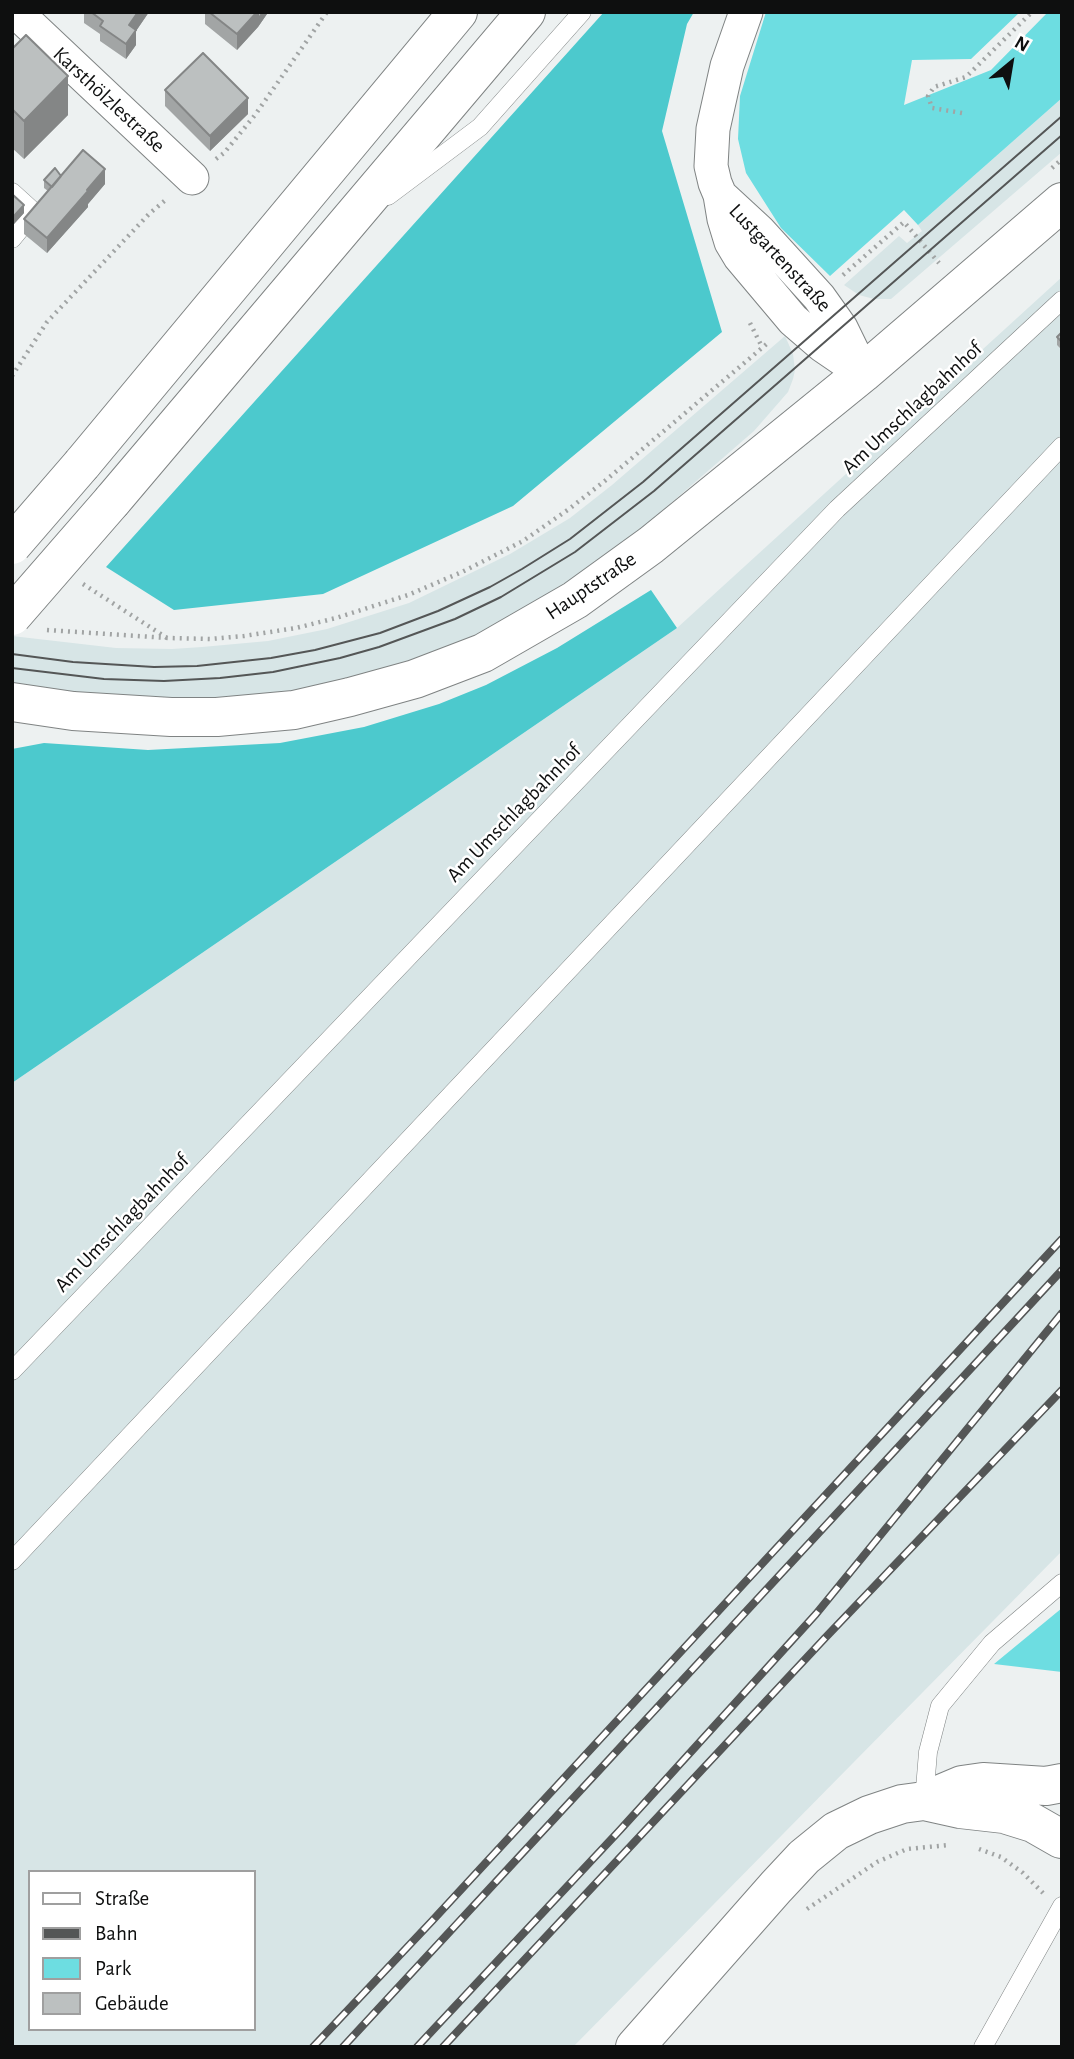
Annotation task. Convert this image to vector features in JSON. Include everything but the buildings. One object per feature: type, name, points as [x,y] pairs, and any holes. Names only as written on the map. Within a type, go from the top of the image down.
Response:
[{"type":"main road","points":[[12,545],[458,12]]},
{"type":"main road","points":[[25,623],[112,501],[526,12]]},
{"type":"main road","name":"Hauptstraße","points":[[12,702],[72,711],[129,715],[217,717],[294,710],[415,679],[483,653],[575,600],[651,545],[863,373],[1062,202]]},
{"type":"main road","points":[[635,2047],[804,1857],[836,1831],[869,1815],[902,1804],[925,1801],[962,1786],[983,1782],[1046,1786],[1062,1783]]},
{"type":"main road","points":[[925,1801],[960,1809],[1004,1814],[1061,1835]]},
{"type":"street","name":"Lustgartenstraße","points":[[746,12],[727,66],[713,129],[711,166],[720,195],[723,219],[740,257],[793,320],[821,345],[863,373]]},
{"type":"street","name":"Karsthölzlestraße","points":[[22,21],[192,178]]},
{"type":"street","name":"Lustgartenstraße","points":[[720,195],[759,231],[819,297],[841,328],[863,373]]},
{"type":"lane","points":[[341,232],[480,127],[582,12]]},
{"type":"lane","points":[[12,192],[34,212],[12,239]]},
{"type":"lane","name":"Am Umschlagbahnhof","points":[[12,1370],[837,509],[1062,300]]},
{"type":"lane","points":[[12,1561],[1062,446]]},
{"type":"lane","points":[[925,1801],[928,1752],[940,1706],[992,1643],[1062,1583]]},
{"type":"lane","points":[[983,2047],[1060,1907]]},
{"type":"path","points":[[12,376],[47,322],[149,214],[224,153],[255,115],[327,12]]},
{"type":"path","points":[[962,113],[932,108],[928,96],[934,87],[966,77],[1032,12]]},
{"type":"path","points":[[819,297],[904,222],[940,264]]},
{"type":"path","points":[[25,623],[168,638],[244,636],[296,628],[336,618],[408,595],[462,572],[523,541],[606,480],[762,347]]},
{"type":"path","points":[[803,1912],[877,1862],[897,1853],[907,1849],[960,1846]]},
{"type":"path","points":[[970,1848],[1001,1857],[1060,1907]]},
{"type":"shaded area","points":[[604,12],[694,12],[687,24],[662,131],[722,332],[513,506],[323,594],[174,610],[106,567]]},
{"type":"shaded area","points":[[1062,98],[1062,152],[891,299],[874,299],[859,295],[844,285],[899,236],[907,243],[922,231],[918,225]]},
{"type":"shaded area","points":[[1062,277],[1062,1551],[573,2047],[12,2047],[12,1083],[677,628]]},
{"type":"shaded area","points":[[785,336],[793,354],[793,379],[788,392],[754,431],[626,542],[573,580],[468,642],[410,665],[294,693],[209,700],[12,688],[12,636],[116,648],[202,647],[268,641],[327,629],[409,603],[510,554],[570,518]]},
{"type":"shaded area","points":[[651,590],[677,628],[12,1083],[12,749],[44,743],[148,750],[280,743],[364,727],[439,704],[486,685],[557,648]]},
{"type":"green space","points":[[766,12],[1020,12],[971,59],[912,60],[904,105],[991,70],[1048,12],[1062,12],[1062,98],[918,225],[904,210],[830,276],[781,228],[746,173],[738,139],[740,96]]},
{"type":"green space","points":[[1062,1608],[1062,1672],[994,1664]]},
{"type":"tram line","points":[[12,654],[73,662],[154,667],[197,666],[271,658],[380,633],[490,587],[570,539],[643,482],[1062,116]]},
{"type":"tram line","points":[[12,668],[104,679],[164,681],[273,672],[379,647],[455,619],[501,597],[575,552],[654,491],[1062,135]]},
{"type":"railway","points":[[313,2047],[1062,1239]]},
{"type":"railway","points":[[343,2047],[1062,1270]]},
{"type":"railway","points":[[417,2047],[620,1830],[816,1614],[1062,1313]]},
{"type":"railway","points":[[443,2047],[825,1638],[1062,1390]]}]
